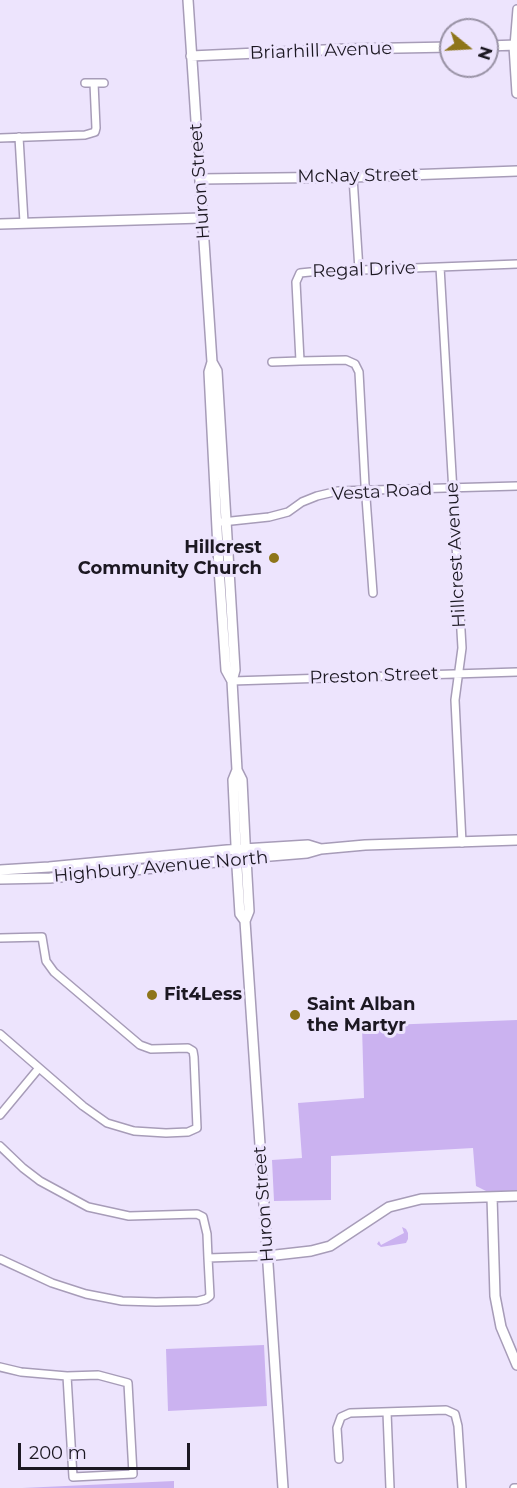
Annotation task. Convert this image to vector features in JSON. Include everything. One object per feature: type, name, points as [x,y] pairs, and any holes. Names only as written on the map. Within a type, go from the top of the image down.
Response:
[{"type":"main road","name":"Huron Street","points":[[188,0],[212,362],[217,371],[221,522],[235,670],[232,681],[237,770],[242,780],[240,914],[245,921],[284,1488]]},
{"type":"main road","points":[[499,46],[516,46],[517,93]]},
{"type":"main road","name":"Briarhill Avenue","points":[[191,56],[439,47]]},
{"type":"main road","name":"McNay Street","points":[[200,179],[353,177],[517,171]]},
{"type":"main road","points":[[0,224],[202,218]]},
{"type":"main road","name":"Highbury Avenue North","points":[[0,870],[241,854],[307,853],[321,849],[365,844],[517,840]]},
{"type":"main road","name":"Highbury Avenue North","points":[[0,879],[50,878],[241,854]]},
{"type":"main road","points":[[267,1256],[311,1251],[330,1246],[389,1207],[421,1199],[517,1196]]},
{"type":"main road","points":[[492,1197],[495,1296],[501,1327],[517,1365]]},
{"type":"street","points":[[516,46],[517,9]]},
{"type":"street","points":[[85,83],[104,83]]},
{"type":"street","points":[[0,138],[85,135],[95,132],[94,83]]},
{"type":"street","points":[[19,137],[24,222]]},
{"type":"street","points":[[353,177],[358,270]]},
{"type":"street","name":"Regal Drive","points":[[300,361],[296,282],[300,273],[517,264]]},
{"type":"street","name":"Hillcrest Avenue","points":[[440,267],[462,648],[455,700],[462,843]]},
{"type":"street","points":[[272,362],[346,360],[355,364],[359,372],[373,593]]},
{"type":"street","name":"Vesta Road","points":[[221,522],[269,517],[288,512],[302,502],[338,491],[517,486]]},
{"type":"street","name":"Preston Street","points":[[232,681],[517,672]]},
{"type":"street","points":[[0,938],[42,937],[46,961],[54,972],[140,1045],[151,1049],[188,1048],[193,1051],[197,1128],[188,1132],[166,1133],[134,1131],[107,1123],[83,1106],[0,1034]]},
{"type":"street","points":[[0,1115],[39,1068]]},
{"type":"street","points":[[0,1146],[40,1181],[88,1207],[129,1216],[197,1214],[203,1217],[207,1234],[210,1296],[198,1301],[122,1301],[86,1294],[52,1283],[0,1259]]},
{"type":"street","points":[[208,1258],[267,1256]]},
{"type":"street","points":[[0,1367],[21,1372],[67,1376],[98,1375],[128,1383],[133,1474],[73,1478],[67,1376]]},
{"type":"street","points":[[339,1460],[337,1428],[341,1417],[351,1413],[446,1410],[455,1414],[459,1426],[462,1488]]},
{"type":"street","points":[[387,1412],[390,1488]]},
{"type":"shaded area","points":[[517,1020],[517,1191],[486,1191],[476,1186],[473,1148],[331,1156],[331,1200],[274,1201],[272,1160],[302,1158],[298,1103],[364,1098],[362,1026]]},
{"type":"shaded area","points":[[402,1227],[408,1233],[406,1243],[381,1247],[377,1244],[379,1241],[381,1245],[404,1233]]},
{"type":"shaded area","points":[[264,1345],[267,1406],[168,1411],[166,1349]]},
{"type":"shaded area","points":[[174,1481],[174,1488],[22,1488]]},
{"type":"place","name":"Hillcrest Community Church","points":[[274,558]]},
{"type":"place","name":"Fit4Less","points":[[152,995]]},
{"type":"place","name":"Saint Alban the Martyr","points":[[295,1015]]}]
